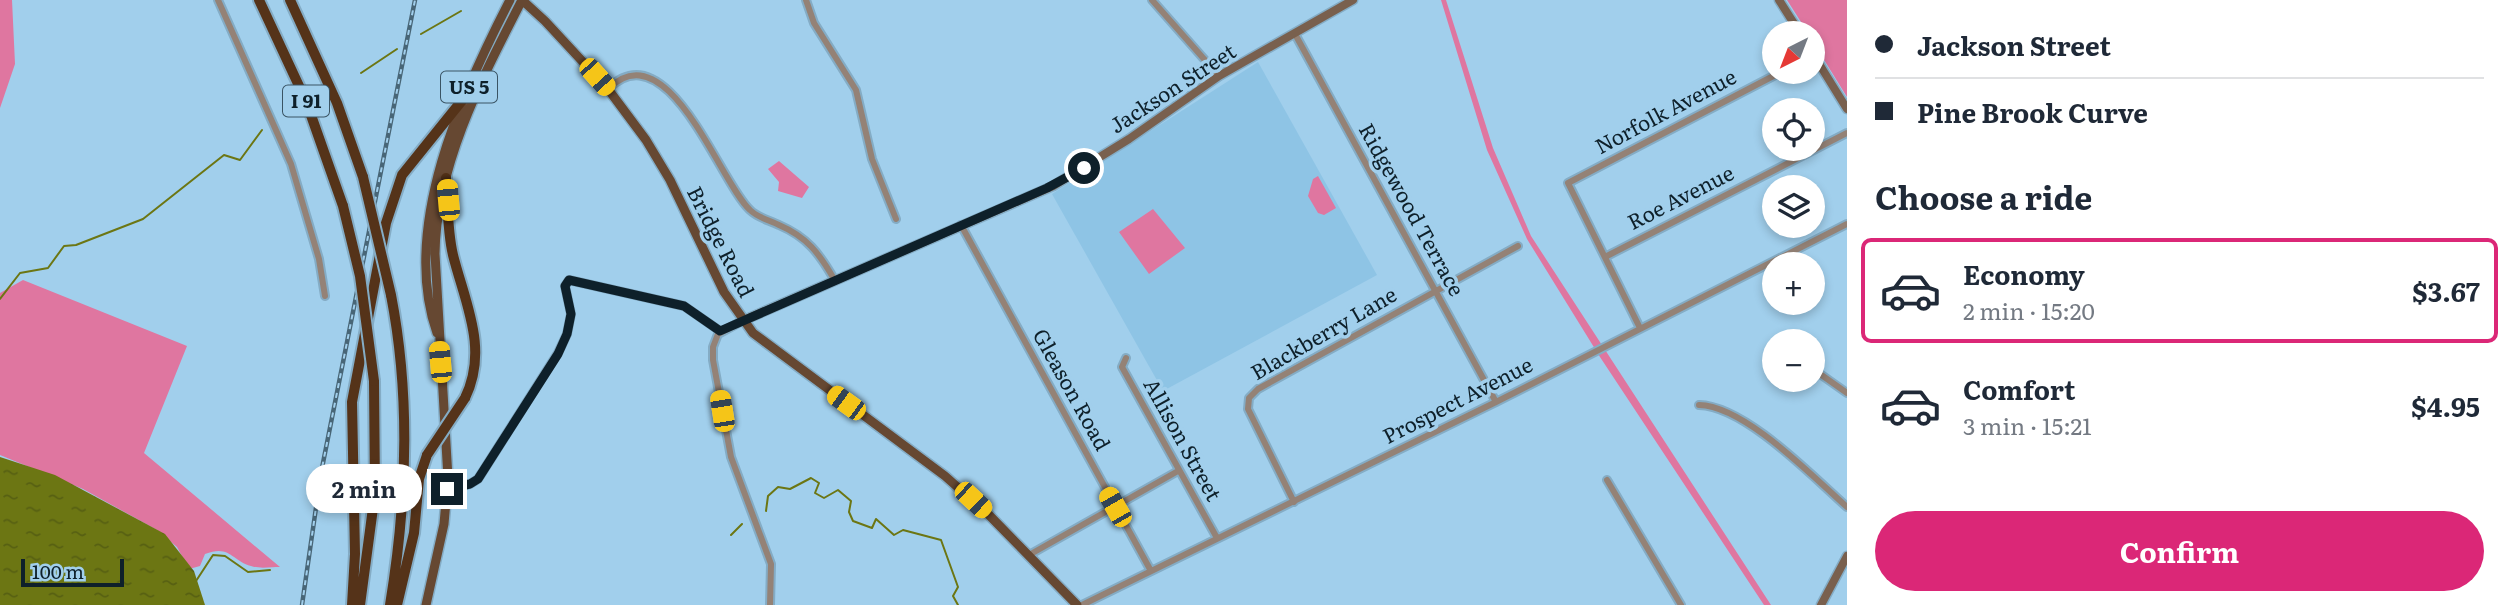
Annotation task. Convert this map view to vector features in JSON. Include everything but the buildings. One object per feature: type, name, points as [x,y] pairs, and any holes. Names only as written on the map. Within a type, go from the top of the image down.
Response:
[{"type":"highway","name":"I 91","points":[[259,0],[306,101],[343,206],[360,276],[374,381],[375,493],[360,605]]},
{"type":"highway","name":"I 91","points":[[290,0],[337,103],[363,177],[391,295],[401,357],[406,432],[402,518],[390,605]]},
{"type":"highway","points":[[352,605],[355,554],[352,402],[386,223],[394,191],[406,168],[464,98]]},
{"type":"highway","points":[[397,605],[414,533],[419,479],[428,455],[465,398],[475,371],[476,342],[453,252],[446,178]]},
{"type":"main road","name":"US 5","points":[[438,338],[428,287],[429,219],[439,170],[464,98],[510,0]]},
{"type":"main road","name":"US 5","points":[[426,605],[442,534],[447,489],[447,432],[438,338],[435,241],[446,178],[455,147],[522,0]]},
{"type":"main road","name":"Bridge Road","points":[[522,0],[608,89],[646,140],[670,180],[724,292],[742,321],[780,356],[945,476],[1029,555],[1077,605]]},
{"type":"street","points":[[218,0],[291,164],[319,260],[325,296]]},
{"type":"street","points":[[806,0],[814,23],[856,90],[869,148],[896,219]]},
{"type":"street","points":[[1152,0],[1219,76]]},
{"type":"street","name":"Jackson Street","points":[[742,321],[1066,178],[1219,76],[1353,0]]},
{"type":"street","points":[[1779,0],[1792,21]]},
{"type":"street","name":"Ridgewood Terrace","points":[[1295,34],[1496,402]]},
{"type":"street","points":[[1825,73],[1847,109]]},
{"type":"street","points":[[608,89],[629,76],[649,78],[660,84],[688,112],[747,207],[809,242],[834,279]]},
{"type":"street","name":"Norfolk Avenue","points":[[1605,257],[1568,183],[1762,82]]},
{"type":"street","name":"Roe Avenue","points":[[1605,257],[1847,133]]},
{"type":"street","name":"Prospect Avenue","points":[[1082,605],[1496,402],[1847,224]]},
{"type":"street","name":"Gleason Road","points":[[961,225],[1151,571]]},
{"type":"street","name":"Blackberry Lane","points":[[1294,502],[1248,409],[1249,398],[1269,383],[1518,246]]},
{"type":"street","points":[[1605,257],[1640,328]]},
{"type":"street","points":[[447,489],[470,484],[483,472],[567,334],[571,314],[565,286],[569,280],[684,306],[720,331]]},
{"type":"street","points":[[742,321],[720,331],[714,341],[713,360],[726,433],[739,478],[767,545],[772,580],[769,605]]},
{"type":"street","name":"Allison Street","points":[[1126,358],[1122,367],[1217,538]]},
{"type":"street","points":[[1825,377],[1847,393]]},
{"type":"street","points":[[1699,405],[1719,408],[1741,418],[1847,507]]},
{"type":"street","points":[[1029,555],[1178,471]]},
{"type":"street","points":[[1607,480],[1681,605]]},
{"type":"street","points":[[1821,605],[1847,556]]},
{"type":"shaded area","points":[[0,0],[12,0],[15,64],[0,108]]},
{"type":"shaded area","points":[[1441,0],[1446,0],[1493,148],[1531,236],[1771,605],[1764,605],[1600,357],[1527,239],[1487,150]]},
{"type":"shaded area","points":[[1787,0],[1847,0],[1847,97],[1825,61],[1825,21],[1800,21]]},
{"type":"shaded area","points":[[1258,62],[1377,275],[1163,391],[1052,194]]},
{"type":"shaded area","points":[[779,161],[809,187],[802,198],[778,191],[779,182],[768,169]]},
{"type":"shaded area","points":[[1318,176],[1336,208],[1324,215],[1318,213],[1308,196],[1313,179]]},
{"type":"shaded area","points":[[1153,209],[1185,248],[1149,274],[1119,232]]},
{"type":"shaded area","points":[[23,280],[187,346],[144,453],[280,567],[254,567],[226,552],[213,551],[205,554],[200,566],[189,569],[177,547],[157,530],[83,489],[0,455],[0,293]]},
{"type":"water","points":[[0,457],[55,475],[165,534],[194,571],[205,605],[0,605]]},
{"type":"waterway","points":[[421,34],[461,11]]},
{"type":"waterway","points":[[361,73],[397,49]]},
{"type":"waterway","points":[[0,299],[20,273],[48,268],[64,246],[76,245],[143,219],[224,155],[240,160],[262,130]]},
{"type":"waterway","points":[[766,511],[768,496],[778,487],[790,489],[811,478],[819,483],[815,493],[824,498],[838,490],[851,501],[849,512],[853,521],[872,528],[876,519],[894,535],[903,530],[941,540],[958,587],[953,596],[958,605]]},
{"type":"waterway","points":[[731,535],[742,524]]},
{"type":"waterway","points":[[196,581],[213,555],[225,556],[248,572],[270,570]]},
{"type":"railway","points":[[302,605],[321,473],[415,0]]},
{"type":"route","points":[[447,489],[470,484],[478,479],[558,354],[570,321],[565,286],[569,280],[684,306],[699,313],[720,331],[1047,188],[1084,168]]}]
